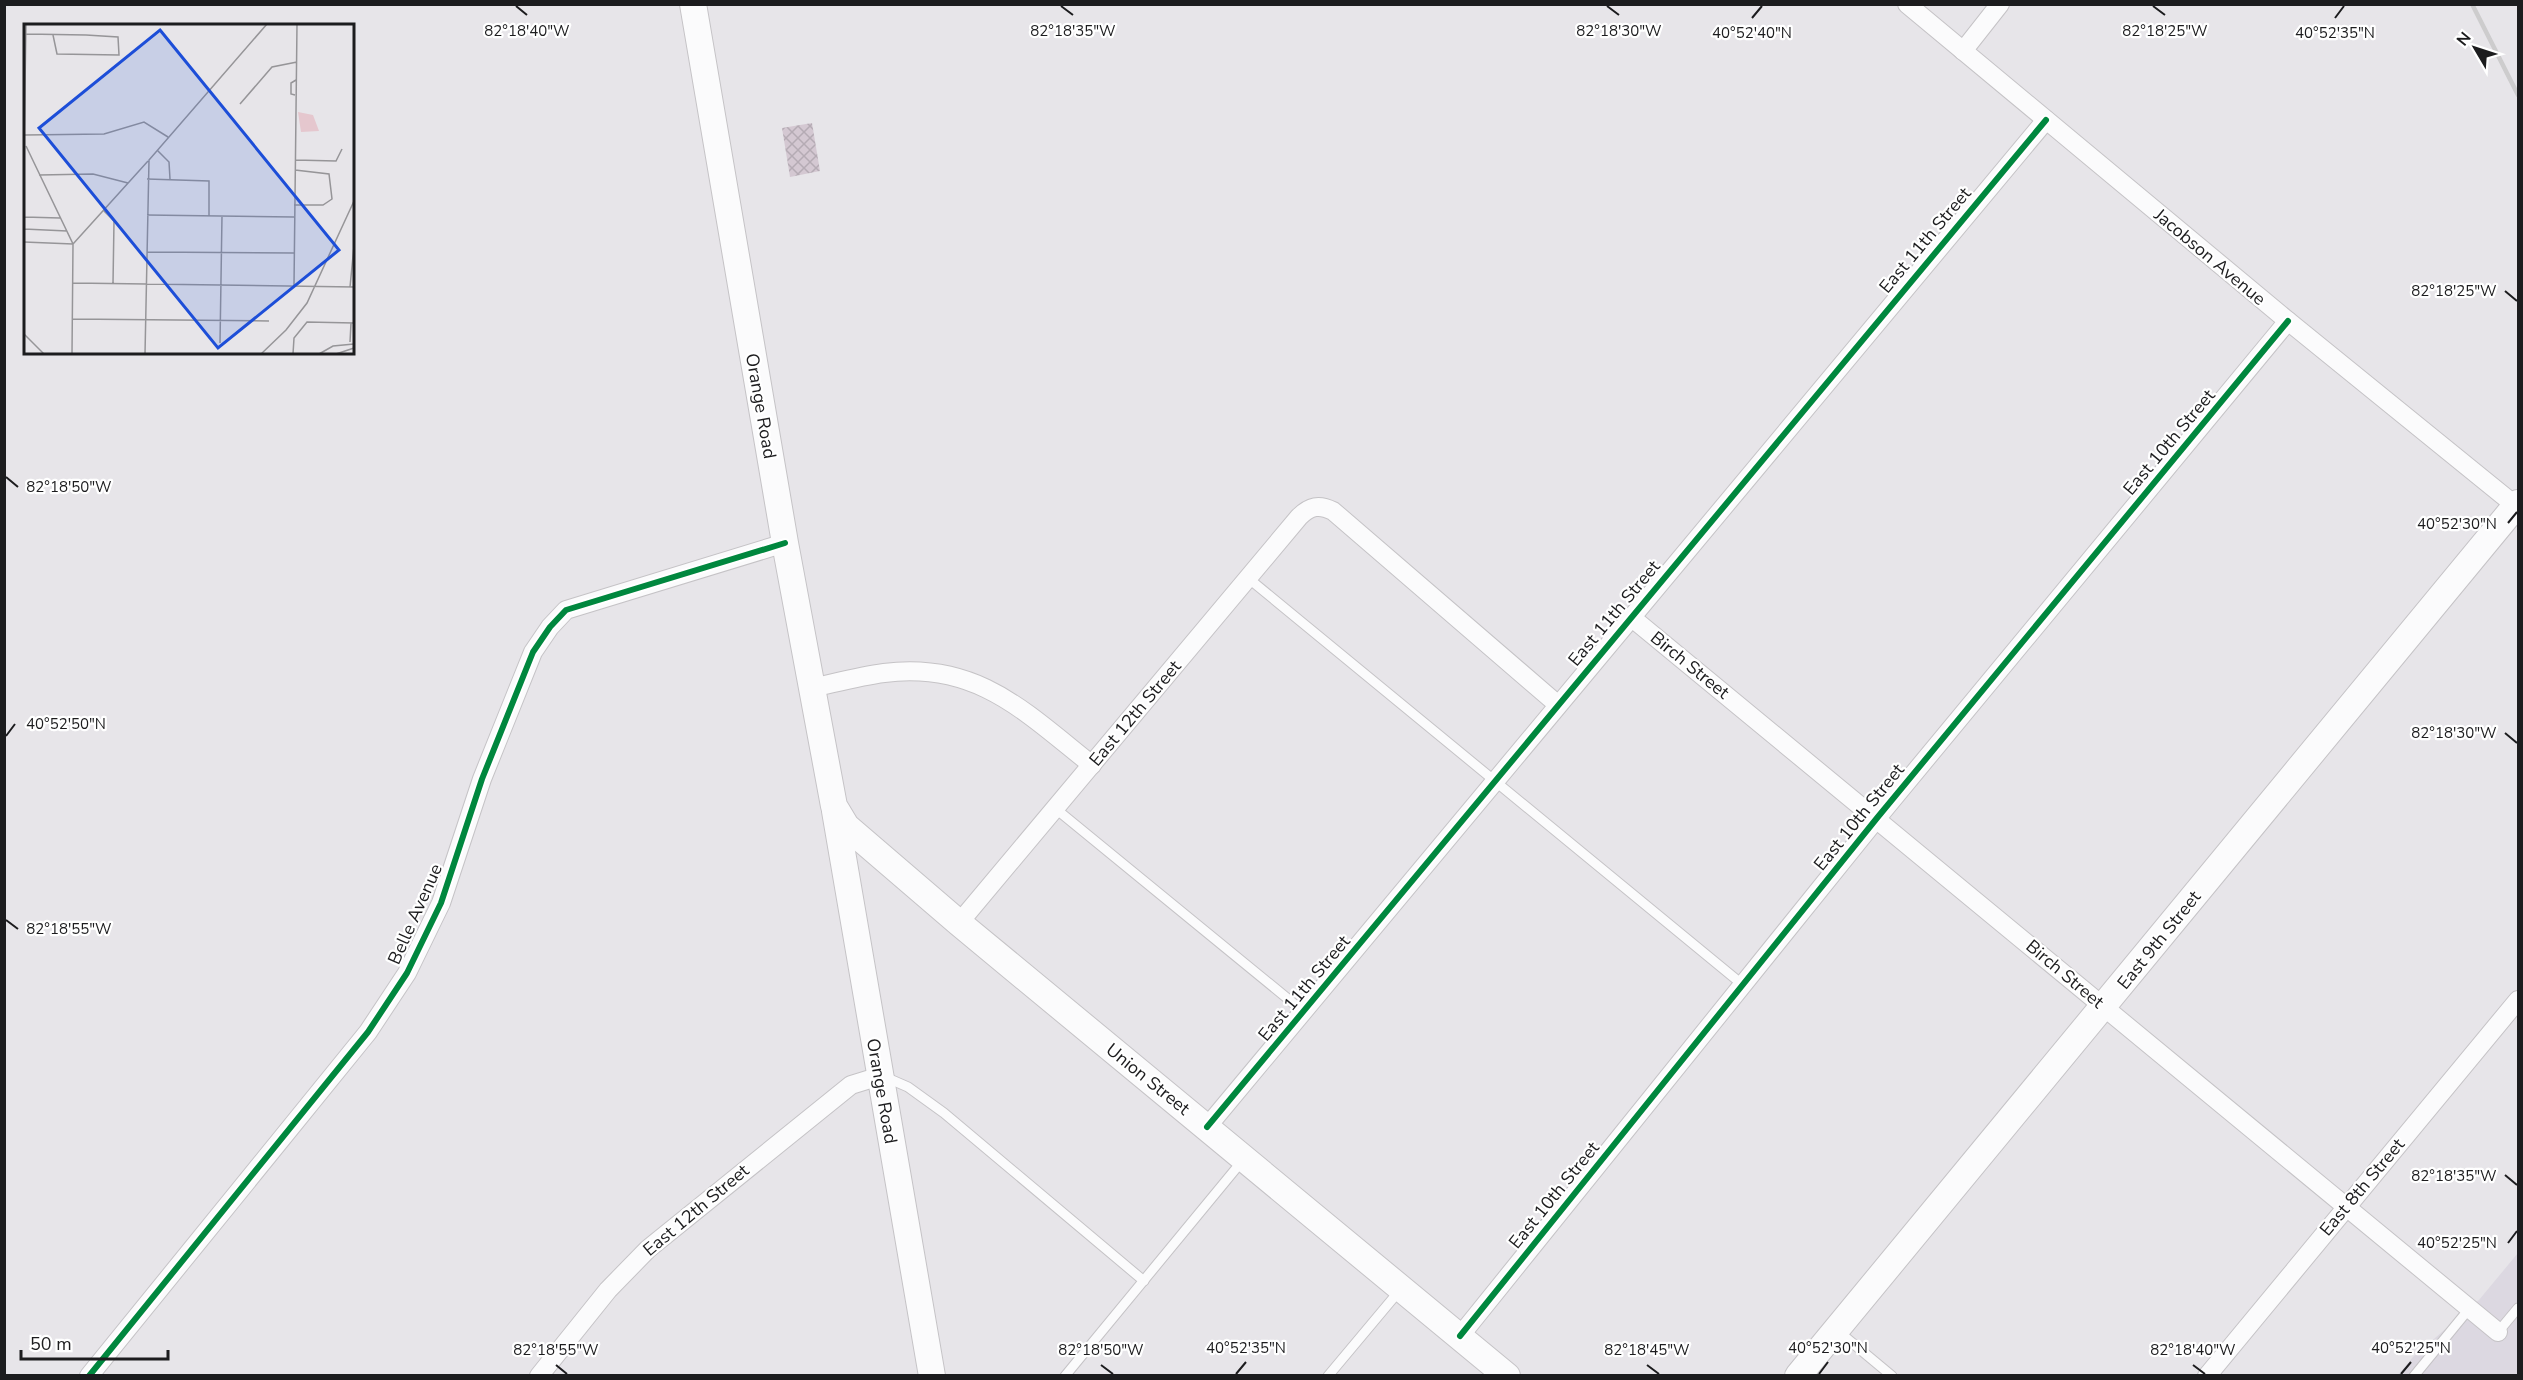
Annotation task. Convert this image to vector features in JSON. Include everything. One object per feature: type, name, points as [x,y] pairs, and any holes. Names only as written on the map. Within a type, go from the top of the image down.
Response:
[{"type":"street","name":"Orange Road","points":[[693,4],[785,543],[812,688],[840,816],[880,1076],[932,1376]]},
{"type":"street","name":"Jacobson Avenue","points":[[1907,4],[2288,321],[2517,505]]},
{"type":"street","points":[[1963,51],[2000,4]]},
{"type":"street","name":"East 11th Street","points":[[1207,1127],[1557,704],[2046,120]]},
{"type":"street","name":"East 10th Street","points":[[1460,1336],[1877,818],[2288,321]]},
{"type":"street","name":"East 9th Street","points":[[1798,1376],[2517,505]]},
{"type":"street","name":"East 12th Street","points":[[959,922],[1299,517],[1314,507],[1324,506],[1333,511],[1557,704]]},
{"type":"street","name":"Belle Avenue","points":[[89,1376],[368,1032],[407,973],[441,903],[482,779],[533,652],[550,627],[566,610],[785,543]]},
{"type":"street","name":"Birch Street","points":[[1631,617],[2498,1332]]},
{"type":"street","points":[[812,688],[883,673],[905,671],[926,672],[963,679],[1001,695],[1092,765]]},
{"type":"street","name":"Union Street","points":[[840,816],[959,922],[1507,1376]]},
{"type":"street","name":"East 8th Street","points":[[2207,1376],[2518,1000]]},
{"type":"street","name":"East 12th Street","points":[[539,1376],[608,1290],[648,1249],[851,1085],[880,1076]]},
{"type":"lane","points":[[1248,578],[1743,985]]},
{"type":"lane","points":[[1056,809],[1304,1012]]},
{"type":"lane","points":[[880,1076],[908,1087],[944,1113],[1144,1281]]},
{"type":"lane","points":[[1065,1376],[1245,1158]]},
{"type":"lane","points":[[1328,1376],[1402,1288]]},
{"type":"lane","points":[[2498,1332],[2518,1308]]},
{"type":"lane","points":[[2414,1376],[2469,1309]]},
{"type":"lane","points":[[1836,1330],[1892,1376]]},
{"type":"shaded area","points":[[2518,1253],[2518,1375],[2397,1376],[2413,1357],[2479,1300]]},
{"type":"building","points":[[812,123],[820,171],[790,177],[782,128]]},
{"type":"railway","points":[[2472,4],[2518,95]]},
{"type":"cycle path","points":[[1207,1127],[2046,120]]},
{"type":"cycle path","points":[[1460,1336],[1877,818],[2288,321]]},
{"type":"cycle path","points":[[89,1376],[368,1032],[407,973],[441,903],[482,779],[533,652],[550,627],[566,610],[785,543]]}]
